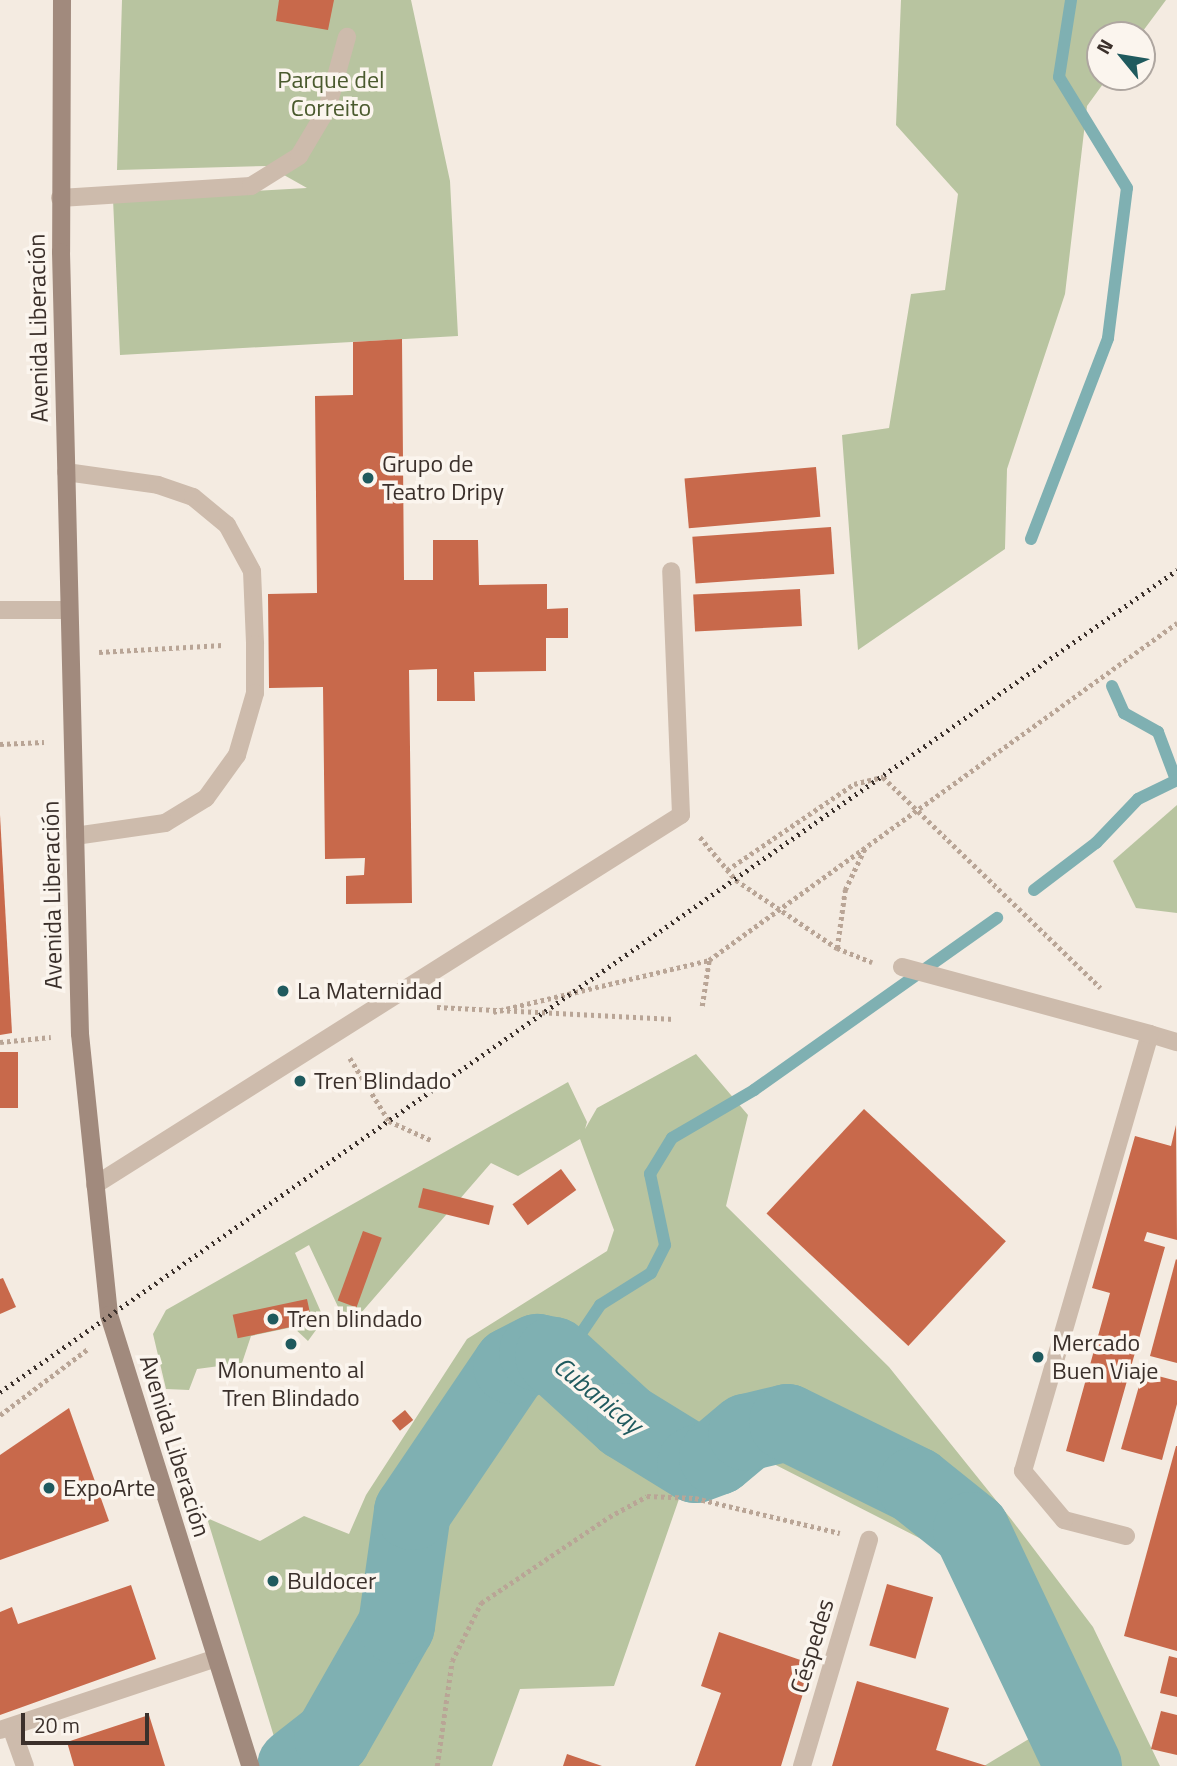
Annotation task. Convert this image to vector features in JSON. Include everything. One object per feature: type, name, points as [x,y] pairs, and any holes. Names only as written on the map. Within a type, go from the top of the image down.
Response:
[{"type":"main road","name":"Avenida Liberación","points":[[62,0],[60,198],[80,1034],[95,1185],[113,1329],[214,1659],[250,1766]]},
{"type":"street","points":[[60,198],[251,186],[299,156],[327,109],[347,37]]},
{"type":"street","points":[[66,472],[158,485],[193,497],[227,525],[252,571],[255,643],[255,692],[237,755],[206,799],[165,823],[75,836]]},
{"type":"street","points":[[95,1185],[681,815],[671,571]]},
{"type":"street","points":[[0,610],[69,610]]},
{"type":"street","points":[[902,967],[1177,1042]]},
{"type":"street","points":[[1126,1536],[1064,1520],[1023,1471],[1150,1034]]},
{"type":"street","name":"Céspedes","points":[[802,1766],[869,1540]]},
{"type":"street","points":[[25,1766],[6,1728],[214,1659]]},
{"type":"path","points":[[493,1012],[709,960],[1177,623]]},
{"type":"path","points":[[71,653],[255,643]]},
{"type":"path","points":[[0,744],[73,740]]},
{"type":"path","points":[[727,870],[854,784],[883,777],[1111,997]]},
{"type":"path","points":[[681,815],[727,870],[779,910],[837,948],[876,963]]},
{"type":"path","points":[[837,948],[845,890],[867,846]]},
{"type":"path","points":[[702,1006],[709,960]]},
{"type":"path","points":[[426,1006],[493,1012],[675,1019]]},
{"type":"path","points":[[335,1033],[389,1121],[430,1140]]},
{"type":"path","points":[[0,1042],[80,1034]]},
{"type":"path","points":[[0,1415],[113,1329]]},
{"type":"path","points":[[437,1766],[452,1661],[481,1603],[646,1496],[695,1498],[869,1540]]},
{"type":"green space","name":"Parque del Correito","points":[[122,0],[411,0],[450,181],[458,336],[120,355],[113,199],[307,188],[268,166],[117,170]]},
{"type":"green space","points":[[901,0],[1166,0],[1150,21],[1086,21],[1086,91],[1098,91],[1087,106],[1065,294],[1007,469],[1005,549],[858,650],[842,435],[889,428],[911,294],[945,290],[958,194],[896,125]]},
{"type":"green space","points":[[1177,805],[1177,913],[1136,908],[1113,861]]},
{"type":"green space","points":[[696,1054],[748,1115],[726,1206],[889,1367],[1011,1519],[1093,1627],[1160,1766],[984,1766],[1042,1731],[945,1551],[748,1451],[687,1476],[614,1686],[520,1689],[492,1766],[283,1766],[207,1518],[260,1541],[304,1516],[349,1534],[366,1495],[467,1339],[607,1251],[614,1230],[580,1139],[518,1176],[491,1163],[348,1328],[309,1245],[295,1253],[324,1319],[308,1341],[293,1327],[251,1336],[242,1363],[197,1369],[189,1390],[166,1389],[153,1334],[166,1310],[568,1082],[587,1122],[585,1129],[597,1108]]},
{"type":"building","points":[[279,0],[334,0],[328,30],[276,21]]},
{"type":"building","points":[[402,339],[404,580],[433,580],[433,540],[478,540],[479,585],[547,584],[547,609],[568,608],[568,638],[546,638],[546,671],[474,672],[475,701],[437,701],[437,669],[409,670],[412,903],[346,904],[346,876],[364,875],[365,858],[325,859],[323,687],[269,688],[268,594],[317,593],[315,396],[353,395],[353,342]]},
{"type":"building","points":[[816,467],[820,517],[689,528],[685,479]]},
{"type":"building","points":[[831,527],[834,574],[696,584],[692,537]]},
{"type":"building","points":[[800,589],[802,626],[695,632],[693,595]]},
{"type":"building","points":[[0,815],[12,1033],[0,1035]]},
{"type":"building","points":[[0,1052],[18,1052],[18,1108],[0,1108]]},
{"type":"building","points":[[864,1109],[1006,1241],[908,1346],[766,1214]]},
{"type":"building","points":[[1176,1125],[1177,1240],[1147,1232],[1144,1241],[1165,1247],[1104,1462],[1066,1451],[1110,1293],[1092,1288],[1135,1136],[1171,1146]]},
{"type":"building","points":[[561,1169],[576,1190],[528,1225],[512,1204]]},
{"type":"building","points":[[423,1188],[494,1206],[489,1225],[418,1207]]},
{"type":"building","name":"Tren blindado","points":[[363,1231],[382,1238],[356,1307],[338,1301]]},
{"type":"building","points":[[1177,1260],[1177,1363],[1150,1356]]},
{"type":"building","points":[[3,1278],[16,1307],[0,1314],[0,1279]]},
{"type":"building","name":"Tren blindado","points":[[307,1299],[312,1322],[238,1338],[233,1315]]},
{"type":"building","points":[[1143,1372],[1177,1381],[1177,1404],[1162,1460],[1121,1449]]},
{"type":"building","name":"ExpoArte","points":[[69,1408],[109,1521],[0,1560],[0,1455]]},
{"type":"building","points":[[405,1410],[413,1420],[400,1431],[392,1421]]},
{"type":"building","name":"Mercado Buen Viaje","points":[[1177,1446],[1177,1651],[1124,1636]]},
{"type":"building","points":[[887,1584],[933,1597],[915,1659],[869,1646]]},
{"type":"building","points":[[131,1585],[156,1659],[0,1715],[0,1612],[12,1607],[18,1624]]},
{"type":"building","points":[[719,1632],[812,1664],[781,1766],[695,1766],[721,1693],[701,1686]]},
{"type":"building","points":[[1169,1656],[1177,1658],[1177,1697],[1160,1693]]},
{"type":"building","points":[[857,1681],[949,1708],[936,1750],[987,1766],[832,1766]]},
{"type":"building","points":[[1161,1711],[1177,1715],[1177,1755],[1151,1749]]},
{"type":"building","points":[[149,1715],[165,1766],[74,1766],[67,1742]]},
{"type":"building","points":[[567,1754],[602,1766],[563,1766]]},
{"type":"waterway","points":[[1031,539],[1108,338],[1127,188],[1059,77],[1071,0]]},
{"type":"waterway","points":[[1112,686],[1124,713],[1158,732],[1176,780]]},
{"type":"waterway","points":[[1034,890],[1096,843],[1138,799],[1177,780]]},
{"type":"waterway","points":[[580,1335],[600,1305],[651,1273],[665,1245],[650,1174],[672,1138],[754,1090],[997,918]]},
{"type":"waterway","name":"Cubanicay","points":[[295,1766],[332,1737],[396,1625],[412,1511],[511,1365],[537,1352],[553,1355],[625,1421],[695,1464],[717,1456],[746,1432],[787,1422],[915,1485],[971,1530],[1083,1766]]},
{"type":"railway","points":[[0,1392],[1177,570]]},
{"type":"place","name":"Grupo de Teatro Dripy","points":[[368,478]]},
{"type":"place","name":"La Maternidad","points":[[283,991]]},
{"type":"place","name":"Tren Blindado","points":[[300,1081]]},
{"type":"place","name":"Tren blindado","points":[[273,1319]]},
{"type":"place","name":"Monumento al Tren Blindado","points":[[291,1344]]},
{"type":"place","name":"Mercado Buen Viaje","points":[[1038,1357]]},
{"type":"place","name":"ExpoArte","points":[[49,1488]]},
{"type":"place","name":"Buldocer","points":[[273,1581]]}]
